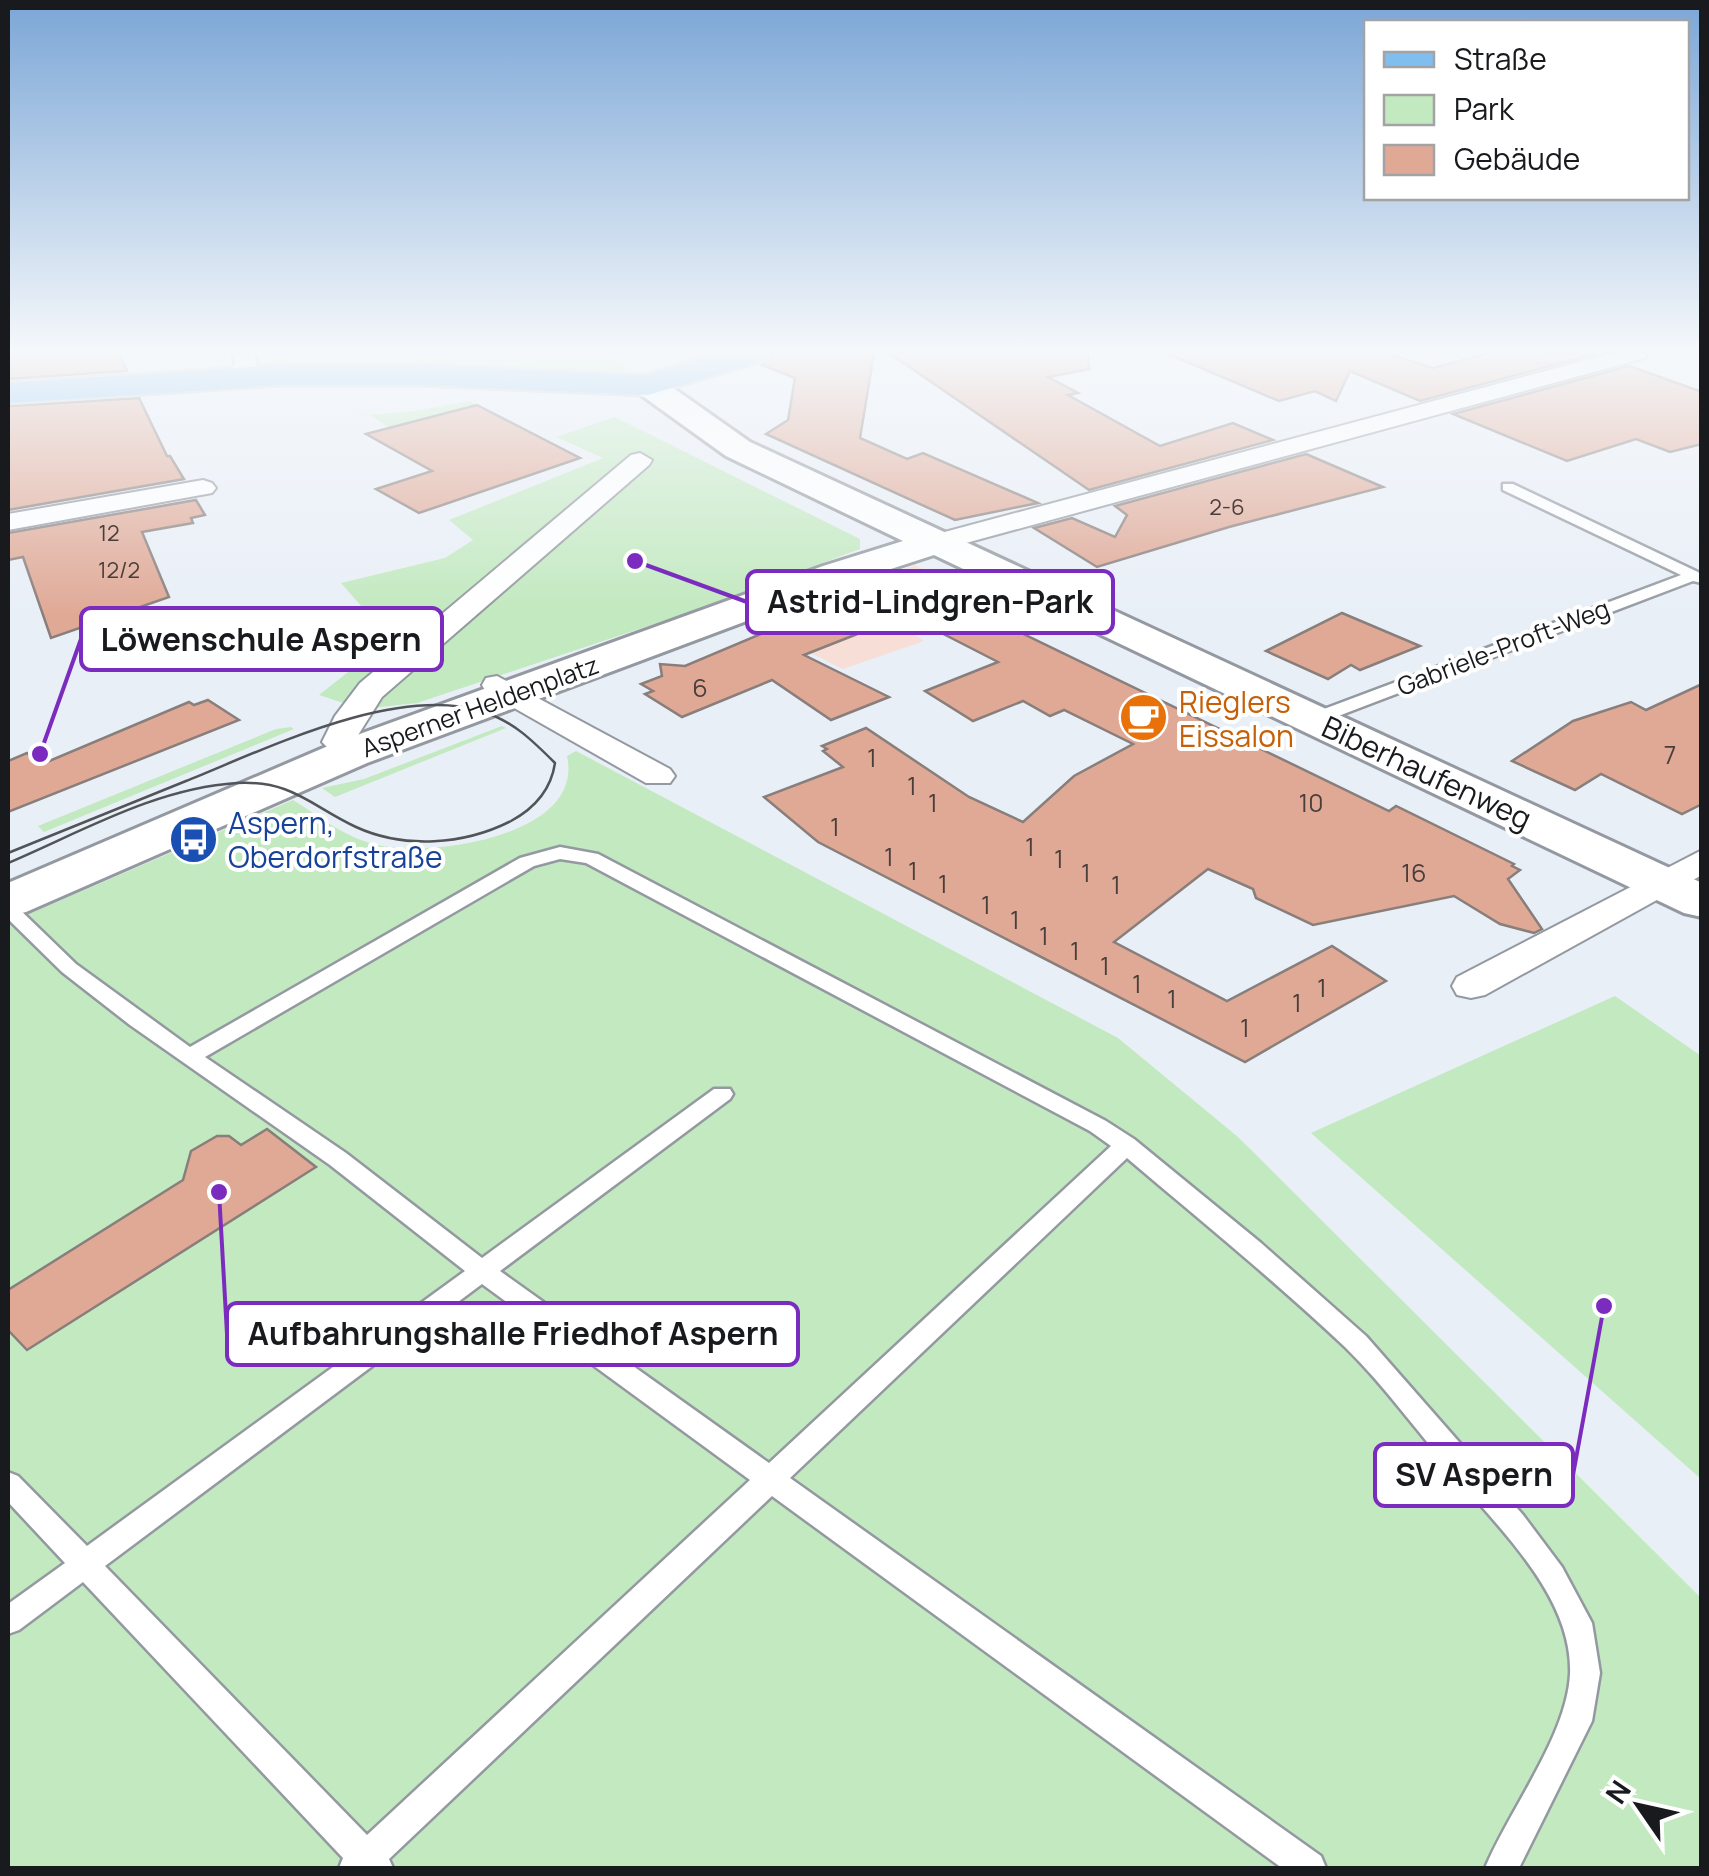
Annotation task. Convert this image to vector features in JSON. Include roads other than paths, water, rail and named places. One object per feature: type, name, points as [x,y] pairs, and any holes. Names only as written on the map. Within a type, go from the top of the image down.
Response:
[{"type":"main road","points":[[704,441],[738,449],[935,543]]},
{"type":"main road","name":"Asperner Heldenplatz","points":[[345,748],[488,693],[621,655],[838,574],[935,543]]},
{"type":"main road","name":"Biberhaufenweg","points":[[935,543],[1314,719],[1688,881]]},
{"type":"main road","points":[[8,885],[345,748]]},
{"type":"main road","points":[[8,901],[345,748]]},
{"type":"street","points":[[935,543],[1314,441]]},
{"type":"street","name":"Asperner Heldenplatz","points":[[345,748],[351,716],[371,690],[640,460]]},
{"type":"street","points":[[8,522],[203,488]]},
{"type":"street","points":[[488,693],[658,776]]},
{"type":"street","points":[[1471,986],[1688,881]]},
{"type":"lane","name":"Gabriele-Proft-Weg","points":[[1508,487],[1697,578]]},
{"type":"lane","name":"Gabriele-Proft-Weg","points":[[1314,719],[1697,578]]},
{"type":"lane","points":[[190,1056],[527,862],[551,854],[576,854],[694,910],[1098,1126],[1252,1249],[1357,1343],[1513,1524],[1566,1599],[1584,1649],[1584,1698],[1502,1868]]},
{"type":"lane","points":[[8,909],[69,968],[1310,1868]]},
{"type":"lane","points":[[8,1621],[722,1094]]},
{"type":"lane","points":[[8,1484],[366,1865],[1126,1146]]},
{"type":"tram line","points":[[8,853],[292,738],[371,713],[409,706],[447,705],[492,715],[521,732],[555,763],[546,790],[527,810],[493,829],[454,839],[394,839],[356,827],[287,790],[237,783],[148,802],[8,863]]},
{"type":"place","name":"Astrid-Lindgren-Park","points":[[635,561]]},
{"type":"place","name":"Rieglers Eissalon","points":[[1144,718]]},
{"type":"place","name":"Löwenschule Aspern","points":[[40,754]]},
{"type":"place","name":"Aspern, Oberdorfstraße","points":[[193,839]]},
{"type":"place","name":"Aufbahrungshalle Friedhof Aspern","points":[[219,1192]]},
{"type":"place","name":"SV Aspern","points":[[1604,1306]]}]
